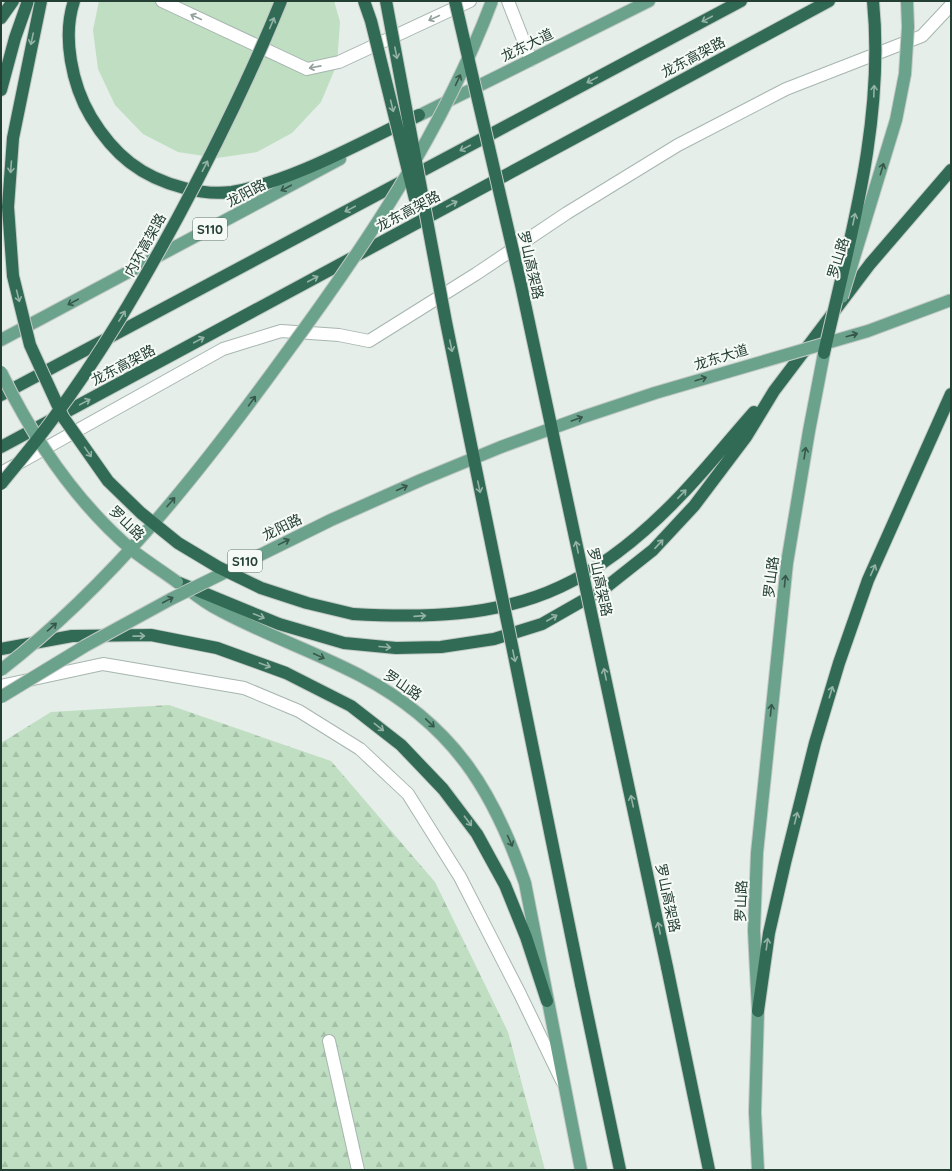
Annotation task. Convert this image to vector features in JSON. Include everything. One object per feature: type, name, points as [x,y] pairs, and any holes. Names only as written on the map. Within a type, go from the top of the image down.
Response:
[{"type":"highway","points":[[1,18],[13,1]]},
{"type":"highway","points":[[1,90],[15,38],[28,1]]},
{"type":"highway","points":[[41,1],[13,138],[8,207],[13,276],[30,345],[63,417],[108,481],[141,513],[178,543],[218,567],[261,588],[307,603],[353,614],[403,617],[457,614],[512,604],[561,587],[605,561],[646,529],[682,494],[774,391],[870,264],[951,170]]},
{"type":"highway","points":[[74,1],[69,35],[71,62],[78,90],[102,134],[118,154],[140,170],[163,183],[199,192],[230,192],[261,186],[292,175],[419,115]]},
{"type":"highway","name":"内环高架路","points":[[1,484],[52,420],[100,351],[144,281],[234,107],[282,1]]},
{"type":"highway","points":[[364,1],[372,22],[446,322]]},
{"type":"highway","points":[[386,1],[446,322],[620,1170]]},
{"type":"highway","name":"罗山高架路","points":[[455,1],[521,285],[668,967],[709,1170]]},
{"type":"highway","name":"龙东高架路","points":[[1,395],[741,1]]},
{"type":"highway","name":"龙东高架路","points":[[1,447],[829,1]]},
{"type":"highway","points":[[824,353],[865,165],[874,97],[876,34],[873,1]]},
{"type":"highway","points":[[176,582],[222,606],[344,643],[396,648],[441,647],[494,639],[542,624],[605,588],[653,550],[694,506],[746,437],[774,391]]},
{"type":"highway","points":[[758,1011],[769,932],[785,863],[816,743],[839,663],[868,580],[951,394]]},
{"type":"highway","points":[[1,649],[72,636],[151,635],[218,648],[286,673],[357,711],[401,745],[443,788],[477,834],[505,885],[526,937],[547,1001]]},
{"type":"main road","points":[[1,670],[68,613],[133,546],[193,476],[248,406],[316,313],[378,219],[429,136],[458,80],[492,1]]},
{"type":"main road","name":"龙东大道","points":[[419,115],[649,1]]},
{"type":"main road","name":"罗山路","points":[[758,1170],[755,1112],[758,1011],[754,931],[758,852],[767,749],[787,563],[809,431],[824,353],[896,120],[905,74],[908,27],[907,1]]},
{"type":"main road","name":"龙阳路","points":[[1,340],[313,174],[419,115]]},
{"type":"main road","name":"龙东大道","points":[[501,447],[655,393],[868,331],[951,300]]},
{"type":"main road","name":"罗山路","points":[[1,372],[20,410],[57,468],[90,508],[132,550],[176,582]]},
{"type":"main road","name":"龙阳路","points":[[1,697],[85,646],[250,559],[338,516],[501,447]]},
{"type":"main road","name":"罗山路","points":[[222,606],[374,683],[394,695],[425,718],[455,748],[480,783],[498,813],[514,848],[526,884],[547,1001],[581,1170]]},
{"type":"lane","points":[[162,1],[307,69],[339,62],[470,1]]},
{"type":"lane","points":[[508,1],[531,60]]},
{"type":"lane","points":[[1,473],[224,350],[281,331],[339,335],[369,341],[476,274],[567,213],[678,145],[786,89],[922,36],[951,5]]},
{"type":"lane","points":[[1,686],[103,664],[244,688],[299,711],[360,749],[408,794],[460,876],[564,1085]]},
{"type":"lane","points":[[329,1041],[358,1170]]},
{"type":"green space","points":[[99,1],[334,1],[340,22],[337,64],[321,102],[292,133],[257,152],[217,158],[178,152],[143,134],[115,105],[98,69],[93,30]]},
{"type":"green space","points":[[169,705],[331,761],[435,882],[508,1032],[545,1170],[1,1170],[1,743],[51,712]]}]
